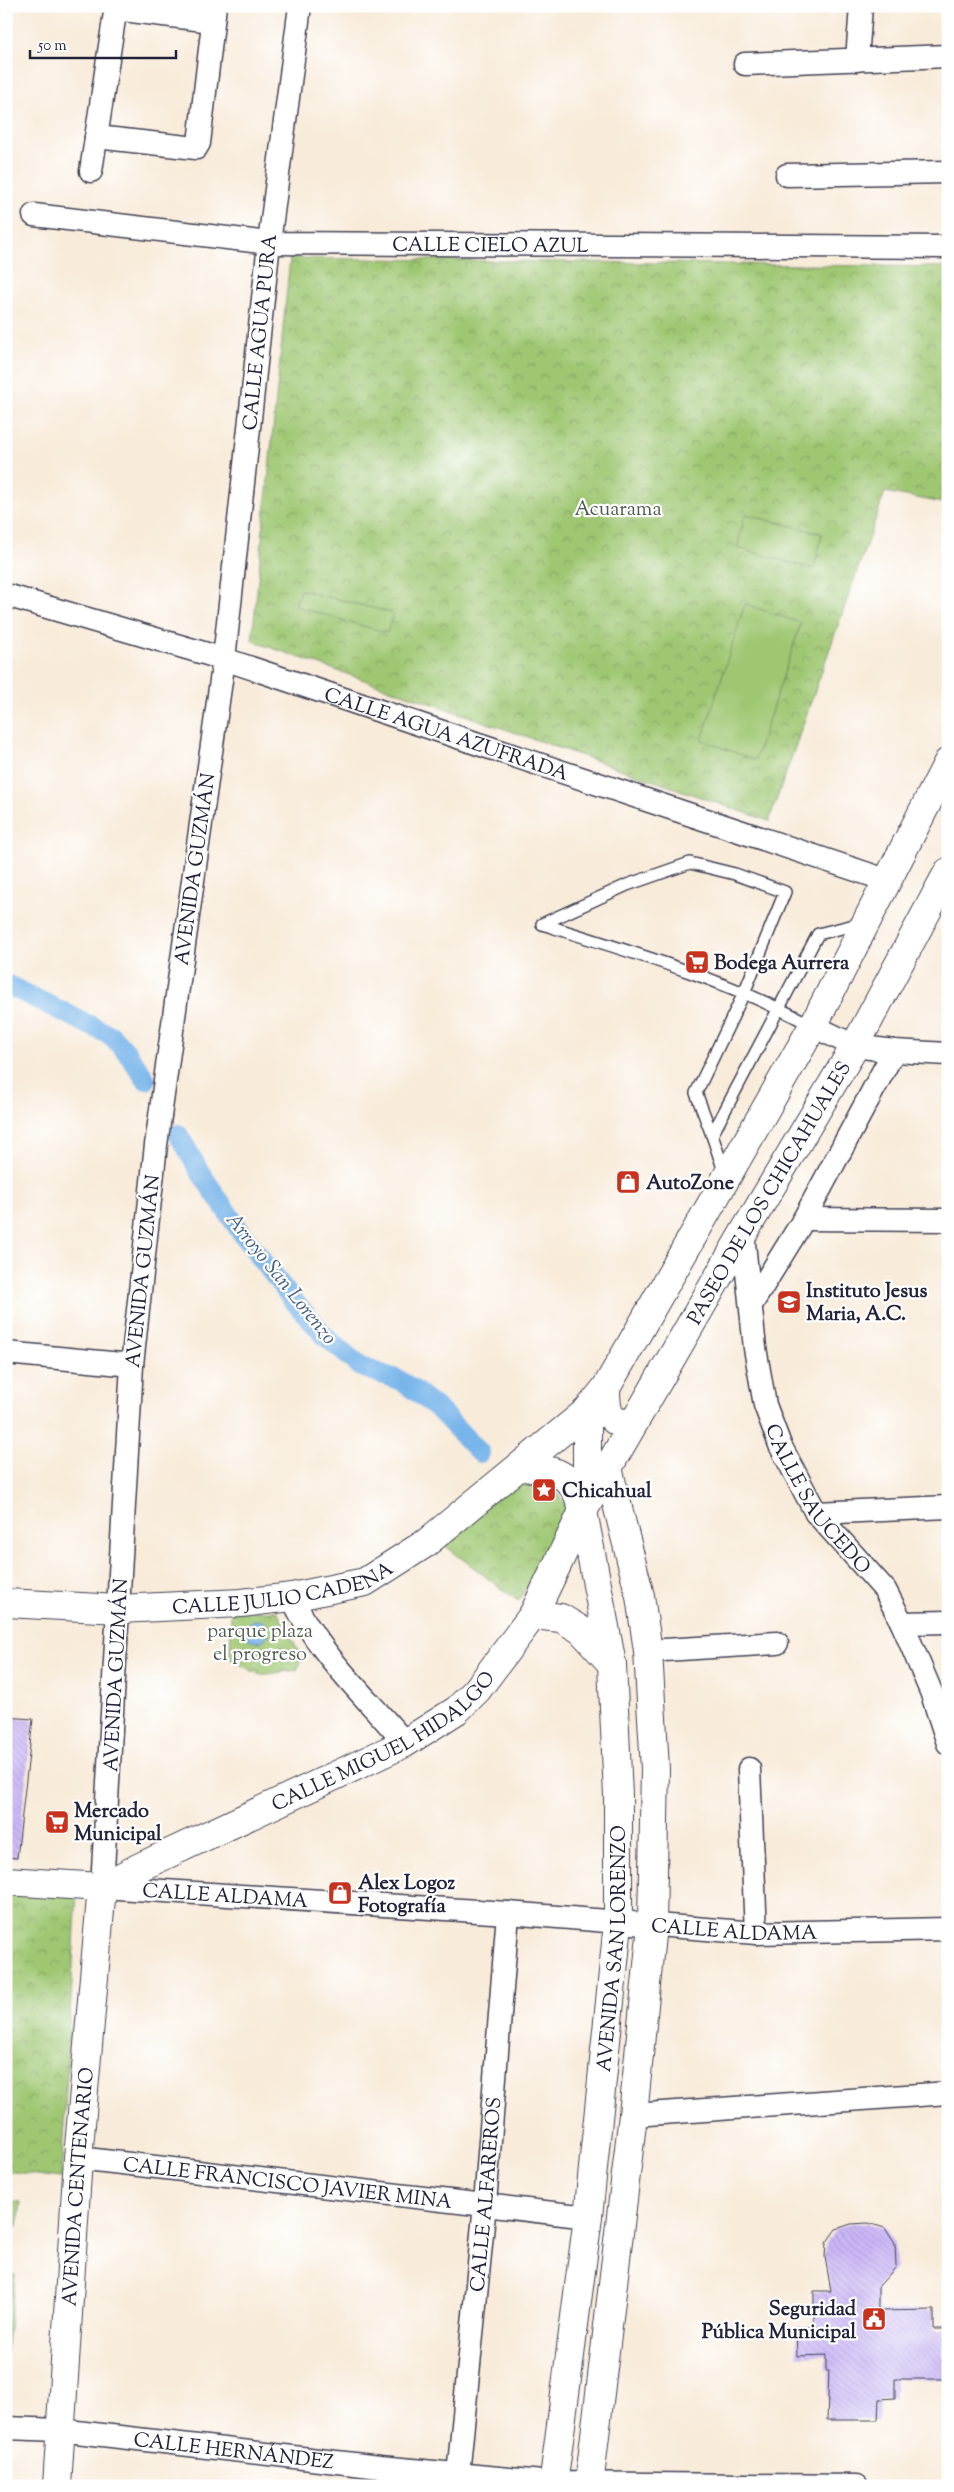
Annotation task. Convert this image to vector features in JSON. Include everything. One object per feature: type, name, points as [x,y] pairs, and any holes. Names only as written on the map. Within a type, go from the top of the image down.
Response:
[{"type":"main road","points":[[522,1467],[587,1411],[606,1388],[812,1026],[948,762]]},
{"type":"main road","name":"PASEO DE LOS CHICAHUALES","points":[[583,1511],[743,1234],[855,1046],[948,872]]},
{"type":"main road","points":[[606,1388],[609,1415],[613,1420],[620,1422],[635,1421]]},
{"type":"main road","name":"AVENIDA SAN LORENZO","points":[[554,2484],[588,2217],[618,1923],[618,1796],[612,1664],[583,1511],[587,1472],[587,1411]]},
{"type":"main road","points":[[522,1467],[550,1470],[564,1476],[579,1494],[583,1511]]},
{"type":"main road","name":"CALLE JULIO CADENA","points":[[6,1603],[119,1609],[241,1603],[292,1597],[364,1582],[426,1543],[492,1488],[522,1467]]},
{"type":"main road","name":"AVENIDA SAN LORENZO","points":[[589,2484],[634,2115],[652,1925],[655,1769],[648,1651],[640,1596],[608,1468]]},
{"type":"main road","name":"CALLE MIGUEL HIDALGO","points":[[102,1887],[404,1743],[457,1710],[471,1697],[533,1615],[583,1511]]},
{"type":"main road","points":[[533,1615],[561,1618],[582,1630],[612,1664]]},
{"type":"main road","points":[[6,1881],[102,1887]]},
{"type":"main road","name":"AVENIDA CENTENARIO","points":[[56,2486],[78,2158],[102,1887]]},
{"type":"street","name":"CALLE AGUA PURA","points":[[224,659],[269,243],[300,6]]},
{"type":"street","points":[[857,60],[861,6]]},
{"type":"street","points":[[91,172],[96,137],[115,8],[214,14],[199,143],[196,148],[96,137]]},
{"type":"street","points":[[744,64],[948,56]]},
{"type":"street","points":[[787,175],[948,172]]},
{"type":"street","name":"CALLE CIELO AZUL","points":[[34,216],[269,243],[948,248]]},
{"type":"street","name":"CALLE AGUA AZUFRADA","points":[[6,595],[224,659],[886,880]]},
{"type":"street","name":"AVENIDA GUZMÁN","points":[[102,1887],[132,1365],[156,1145],[224,659]]},
{"type":"street","points":[[812,1026],[855,1046],[894,1052],[948,1054]]},
{"type":"street","name":"PASEO DE LOS CHICAHUALES","points":[[751,1305],[804,1219],[894,1052]]},
{"type":"street","points":[[804,1219],[948,1220]]},
{"type":"street","name":"CALLE SAUCEDO","points":[[743,1234],[765,1405],[780,1445],[816,1513],[885,1590],[902,1623],[932,1694],[948,1743]]},
{"type":"street","points":[[6,1353],[132,1365]]},
{"type":"street","points":[[816,1513],[948,1507]]},
{"type":"street","points":[[292,1597],[301,1617],[326,1651],[404,1743]]},
{"type":"street","points":[[902,1623],[948,1622]]},
{"type":"street","points":[[648,1651],[777,1643]]},
{"type":"street","points":[[749,1769],[756,1933]]},
{"type":"street","name":"CALLE ALDAMA","points":[[102,1887],[508,1913],[756,1933],[948,1929]]},
{"type":"street","name":"CALLE ALFAREROS","points":[[458,2474],[485,2204],[508,1913]]},
{"type":"street","points":[[634,2115],[948,2093]]},
{"type":"street","name":"CALLE FRANCISCO JAVIER MINA","points":[[78,2158],[588,2217]]},
{"type":"street","name":"CALLE HERNÁNDEZ","points":[[6,2428],[59,2430],[379,2476],[458,2474],[554,2484],[857,2486]]},
{"type":"lane","points":[[725,1176],[696,1093],[744,993],[785,892],[736,874],[690,863],[627,885],[542,924],[649,958],[744,993],[780,1008],[812,1026]]},
{"type":"lane","points":[[712,1135],[818,934],[864,922]]},
{"type":"green space","name":"Acuarama","points":[[290,258],[948,267],[948,504],[885,492],[769,821],[252,641]]},
{"type":"green space","points":[[745,514],[822,534],[814,569],[737,548]]},
{"type":"green space","points":[[300,590],[393,613],[387,633],[295,606]]},
{"type":"green space","points":[[745,604],[801,623],[755,760],[702,740]]},
{"type":"green space","points":[[548,1477],[568,1510],[551,1552],[518,1601],[440,1542],[514,1482]]},
{"type":"green space","name":"parque plaza el progreso","points":[[231,1611],[277,1611],[302,1658],[297,1670],[260,1675],[230,1659]]},
{"type":"green space","points":[[6,1885],[77,1892],[61,2178],[6,2171]]},
{"type":"green space","points":[[6,2201],[21,2202],[18,2227],[6,2226]]},
{"type":"green space","points":[[6,2274],[15,2275],[6,2352]]},
{"type":"water","points":[[257,1620],[265,1623],[268,1631],[265,1639],[257,1642],[249,1639],[246,1631],[249,1623]]},
{"type":"building","points":[[6,1717],[33,1719],[17,1858],[6,1857]]},
{"type":"building","name":"Seguridad Pública Municipal","points":[[868,2223],[885,2228],[895,2244],[896,2267],[878,2287],[878,2311],[934,2310],[934,2329],[945,2329],[943,2356],[948,2357],[948,2379],[895,2379],[895,2398],[879,2399],[878,2420],[827,2420],[829,2371],[826,2371],[826,2355],[797,2356],[796,2327],[814,2327],[814,2291],[831,2291],[825,2257],[826,2243],[836,2229],[851,2224]]},
{"type":"waterway","name":"Arroyo San Lorenzo","points":[[6,984],[112,1036],[129,1055],[146,1080]]},
{"type":"waterway","name":"Arroyo San Lorenzo","points":[[178,1134],[200,1172],[238,1228],[291,1298],[326,1337],[361,1367],[399,1380],[414,1390],[438,1409],[480,1453]]},
{"type":"place","name":"Bodega Aurrera","points":[[697,962]]},
{"type":"place","name":"AutoZone","points":[[628,1182]]},
{"type":"place","name":"Instituto Jesus Maria, A.C.","points":[[789,1302]]},
{"type":"place","name":"Chicahual","points":[[544,1490]]},
{"type":"place","name":"Mercado Municipal","points":[[57,1822]]},
{"type":"place","name":"Alex Logoz Fotografía","points":[[340,1893]]},
{"type":"place","name":"Seguridad Pública Municipal","points":[[874,2319]]}]
